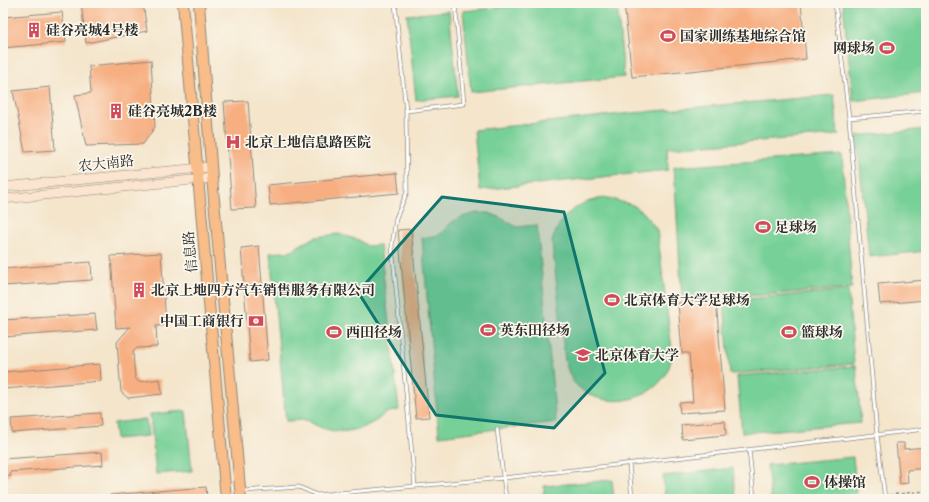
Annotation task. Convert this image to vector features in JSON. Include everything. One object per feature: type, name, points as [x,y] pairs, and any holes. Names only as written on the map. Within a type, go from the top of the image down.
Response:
[{"type":"main road","name":"信息路","points":[[183,3],[226,499]]},
{"type":"main road","points":[[199,3],[211,167]]},
{"type":"main road","name":"信息路","points":[[211,167],[241,495]]},
{"type":"main road","name":"农大南路","points":[[3,187],[211,167]]},
{"type":"main road","name":"农大南路","points":[[3,199],[212,178]]},
{"type":"lane","points":[[395,3],[406,111],[408,192],[396,218],[392,246],[415,486]]},
{"type":"lane","points":[[406,111],[464,104],[456,3]]},
{"type":"lane","points":[[835,3],[849,118],[877,435],[885,497]]},
{"type":"lane","points":[[849,118],[926,111]]},
{"type":"lane","points":[[497,429],[506,499]]},
{"type":"lane","points":[[311,499],[317,495],[504,478],[926,429]]},
{"type":"lane","points":[[749,450],[754,499]]},
{"type":"lane","points":[[629,464],[632,499]]},
{"type":"lane","points":[[241,495],[299,487],[317,495]]},
{"type":"path","points":[[885,497],[926,491]]},
{"type":"highlighted area","points":[[442,197],[564,212],[605,373],[554,428],[436,415],[358,292]]},
{"type":"green space","points":[[546,3],[617,3],[624,77],[471,92],[463,11]]},
{"type":"green space","name":"网球场","points":[[843,3],[926,3],[926,93],[853,101]]},
{"type":"green space","points":[[449,11],[458,96],[416,100],[407,15]]},
{"type":"green space","points":[[834,95],[838,135],[667,148],[668,170],[480,190],[474,130],[622,114]]},
{"type":"green space","points":[[926,129],[926,251],[869,257],[857,136]]},
{"type":"green space","name":"足球场","points":[[842,155],[852,288],[682,301],[674,167]]},
{"type":"green space","name":"北京体育大学足球场","points":[[608,198],[633,205],[644,213],[657,230],[672,350],[669,367],[661,381],[648,392],[633,398],[617,401],[601,399],[586,392],[573,381],[569,374],[565,361],[552,242],[555,232],[565,216],[572,210],[588,202]]},
{"type":"green space","name":"英东田径场","points":[[476,213],[489,213],[517,227],[537,225],[556,422],[439,436],[422,238],[439,235],[451,223],[459,218]]},
{"type":"green space","name":"西田径场","points":[[338,234],[359,240],[367,246],[380,245],[399,410],[385,414],[376,421],[364,427],[347,431],[322,428],[307,420],[286,421],[270,253],[293,251],[298,246],[316,237]]},
{"type":"green space","name":"篮球场","points":[[848,290],[854,364],[730,374],[724,301]]},
{"type":"green space","points":[[856,366],[861,423],[742,433],[737,376]]},
{"type":"green space","points":[[186,411],[192,471],[156,474],[150,414]]},
{"type":"green space","points":[[146,419],[148,436],[116,439],[114,423]]},
{"type":"green space","name":"体操馆","points":[[853,457],[857,499],[771,499],[767,465]]},
{"type":"green space","points":[[733,468],[736,499],[665,499],[663,476]]},
{"type":"green space","points":[[612,480],[614,499],[531,499],[531,496],[544,494],[544,486]]},
{"type":"building","points":[[81,3],[143,3],[147,31],[86,43]]},
{"type":"building","points":[[624,3],[801,3],[806,59],[632,77]]},
{"type":"building","name":"硅谷亮城4号楼","points":[[62,12],[66,42],[3,48],[3,17]]},
{"type":"building","name":"硅谷亮城2B楼","points":[[151,60],[155,127],[143,144],[86,146],[75,95],[91,93],[89,66]]},
{"type":"building","points":[[50,87],[55,150],[25,152],[13,91]]},
{"type":"building","points":[[248,101],[256,208],[232,209],[224,102]]},
{"type":"building","points":[[397,173],[399,193],[270,205],[268,185]]},
{"type":"building","points":[[411,229],[429,417],[416,418],[398,230]]},
{"type":"building","points":[[259,246],[268,360],[250,362],[241,248]]},
{"type":"building","name":"北京上地四方汽车销售服务有限公司","points":[[161,253],[166,325],[156,326],[157,347],[137,348],[133,352],[135,378],[139,382],[160,379],[162,394],[128,398],[121,392],[117,342],[130,327],[116,328],[111,256]]},
{"type":"building","points":[[91,262],[92,280],[3,286],[3,269]]},
{"type":"building","points":[[926,280],[926,300],[880,304],[878,284]]},
{"type":"building","points":[[716,300],[725,410],[680,413],[679,403],[693,402],[689,353],[682,353],[678,303]]},
{"type":"building","points":[[95,314],[97,330],[3,337],[3,320]]},
{"type":"building","points":[[100,364],[101,381],[3,389],[3,372]]},
{"type":"building","points":[[100,413],[101,426],[12,433],[11,419]]},
{"type":"building","points":[[725,421],[726,435],[682,439],[681,425]]},
{"type":"building","points":[[896,443],[904,443],[904,449],[926,447],[926,468],[907,470],[908,483],[900,484]]},
{"type":"building","points":[[102,452],[103,465],[10,472],[11,476],[3,477],[3,459]]},
{"type":"building","points":[[206,487],[207,498],[110,499],[110,495]]},
{"type":"place","name":"硅谷亮城4号楼","points":[[34,30]]},
{"type":"place","name":"国家训练基地综合馆","points":[[668,36]]},
{"type":"place","name":"网球场","points":[[887,48]]},
{"type":"place","name":"硅谷亮城2B楼","points":[[116,111]]},
{"type":"place","name":"北京上地信息路医院","points":[[233,142]]},
{"type":"place","name":"足球场","points":[[763,227]]},
{"type":"place","name":"北京上地四方汽车销售服务有限公司","points":[[139,290]]},
{"type":"place","name":"北京体育大学足球场","points":[[612,300]]},
{"type":"place","name":"中国工商银行","points":[[256,321]]},
{"type":"place","name":"英东田径场","points":[[488,330]]},
{"type":"place","name":"西田径场","points":[[334,332]]},
{"type":"place","name":"篮球场","points":[[789,332]]},
{"type":"place","name":"北京体育大学","points":[[583,355]]},
{"type":"place","name":"体操馆","points":[[812,482]]}]
